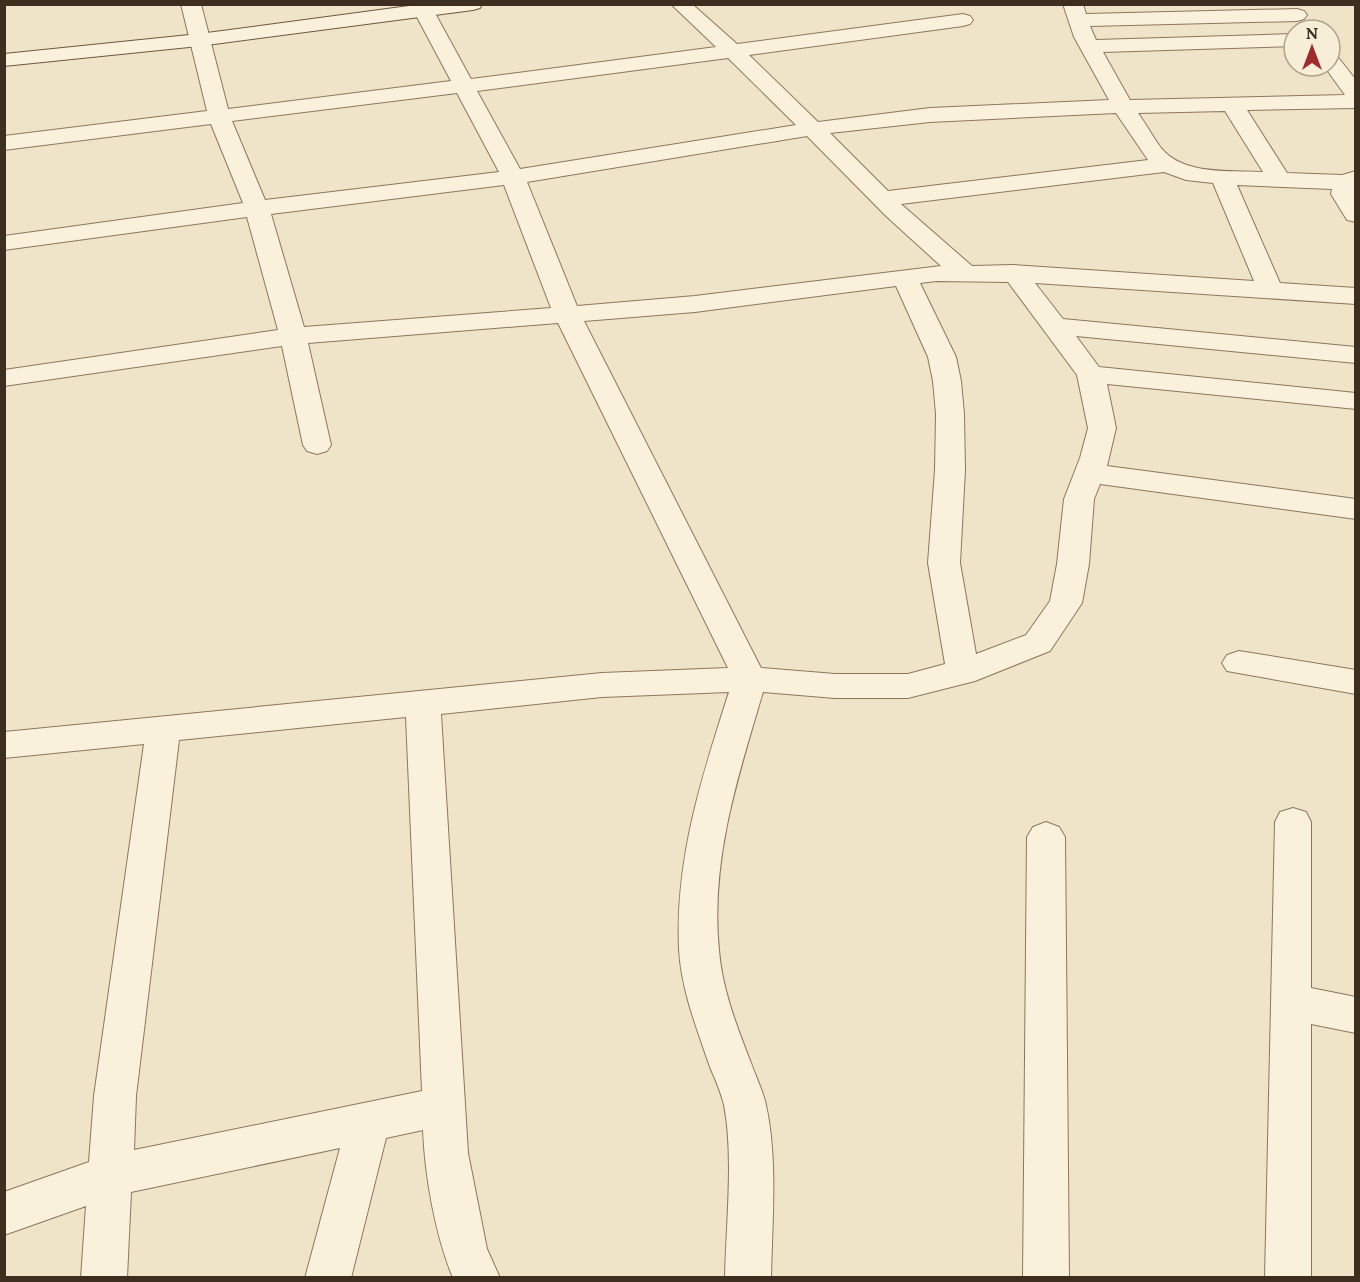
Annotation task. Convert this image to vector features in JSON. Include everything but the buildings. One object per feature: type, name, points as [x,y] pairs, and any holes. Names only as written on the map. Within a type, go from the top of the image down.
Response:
[{"type":"street","points":[[191,4],[219,116],[257,208],[293,336],[317,445]]},
{"type":"street","points":[[4,60],[199,40],[421,8],[473,4]]},
{"type":"street","points":[[680,4],[733,51],[883,199],[965,273]]},
{"type":"street","points":[[421,8],[465,85],[513,177],[567,314],[750,679],[717,785],[705,840],[700,896],[699,950],[711,1012],[745,1105],[750,1160],[748,1278]]},
{"type":"street","points":[[1298,17],[1075,12],[1089,46],[1123,107],[1154,154],[1167,165],[1186,173],[1222,177],[1350,180],[1343,194],[1356,215]]},
{"type":"street","points":[[880,13],[896,29]]},
{"type":"street","points":[[4,143],[963,20]]},
{"type":"street","points":[[1089,46],[1282,40]]},
{"type":"street","points":[[1342,76],[1356,95]]},
{"type":"street","points":[[4,243],[257,208],[513,177],[811,129],[930,115],[1027,109],[1356,101]]},
{"type":"street","points":[[1232,104],[1279,179]]},
{"type":"street","points":[[883,199],[1167,165]]},
{"type":"street","points":[[1222,177],[1270,289]]},
{"type":"street","points":[[4,378],[293,336],[695,304],[937,273],[1014,273],[1356,296]]},
{"type":"street","points":[[4,745],[602,685],[750,679],[835,686],[908,686],[963,672],[1038,643],[1066,603],[1073,564],[1079,498],[1090,473],[1102,428],[1091,374],[1014,273]]},
{"type":"street","points":[[905,278],[942,357],[947,381],[950,414],[950,470],[944,563],[963,672]]},
{"type":"street","points":[[1055,326],[1356,355]]},
{"type":"street","points":[[1091,374],[1356,401]]},
{"type":"street","points":[[1090,473],[1356,509]]},
{"type":"street","points":[[1239,663],[1356,682]]},
{"type":"street","points":[[423,702],[446,1153],[465,1251],[477,1278]]},
{"type":"street","points":[[104,1278],[116,1096],[163,730]]},
{"type":"street","points":[[1288,1278],[1293,822]]},
{"type":"street","points":[[1046,837],[1046,1278]]},
{"type":"street","points":[[1291,1002],[1356,1015]]},
{"type":"street","points":[[4,1214],[110,1176],[444,1106]]},
{"type":"street","points":[[328,1278],[368,1122]]}]
